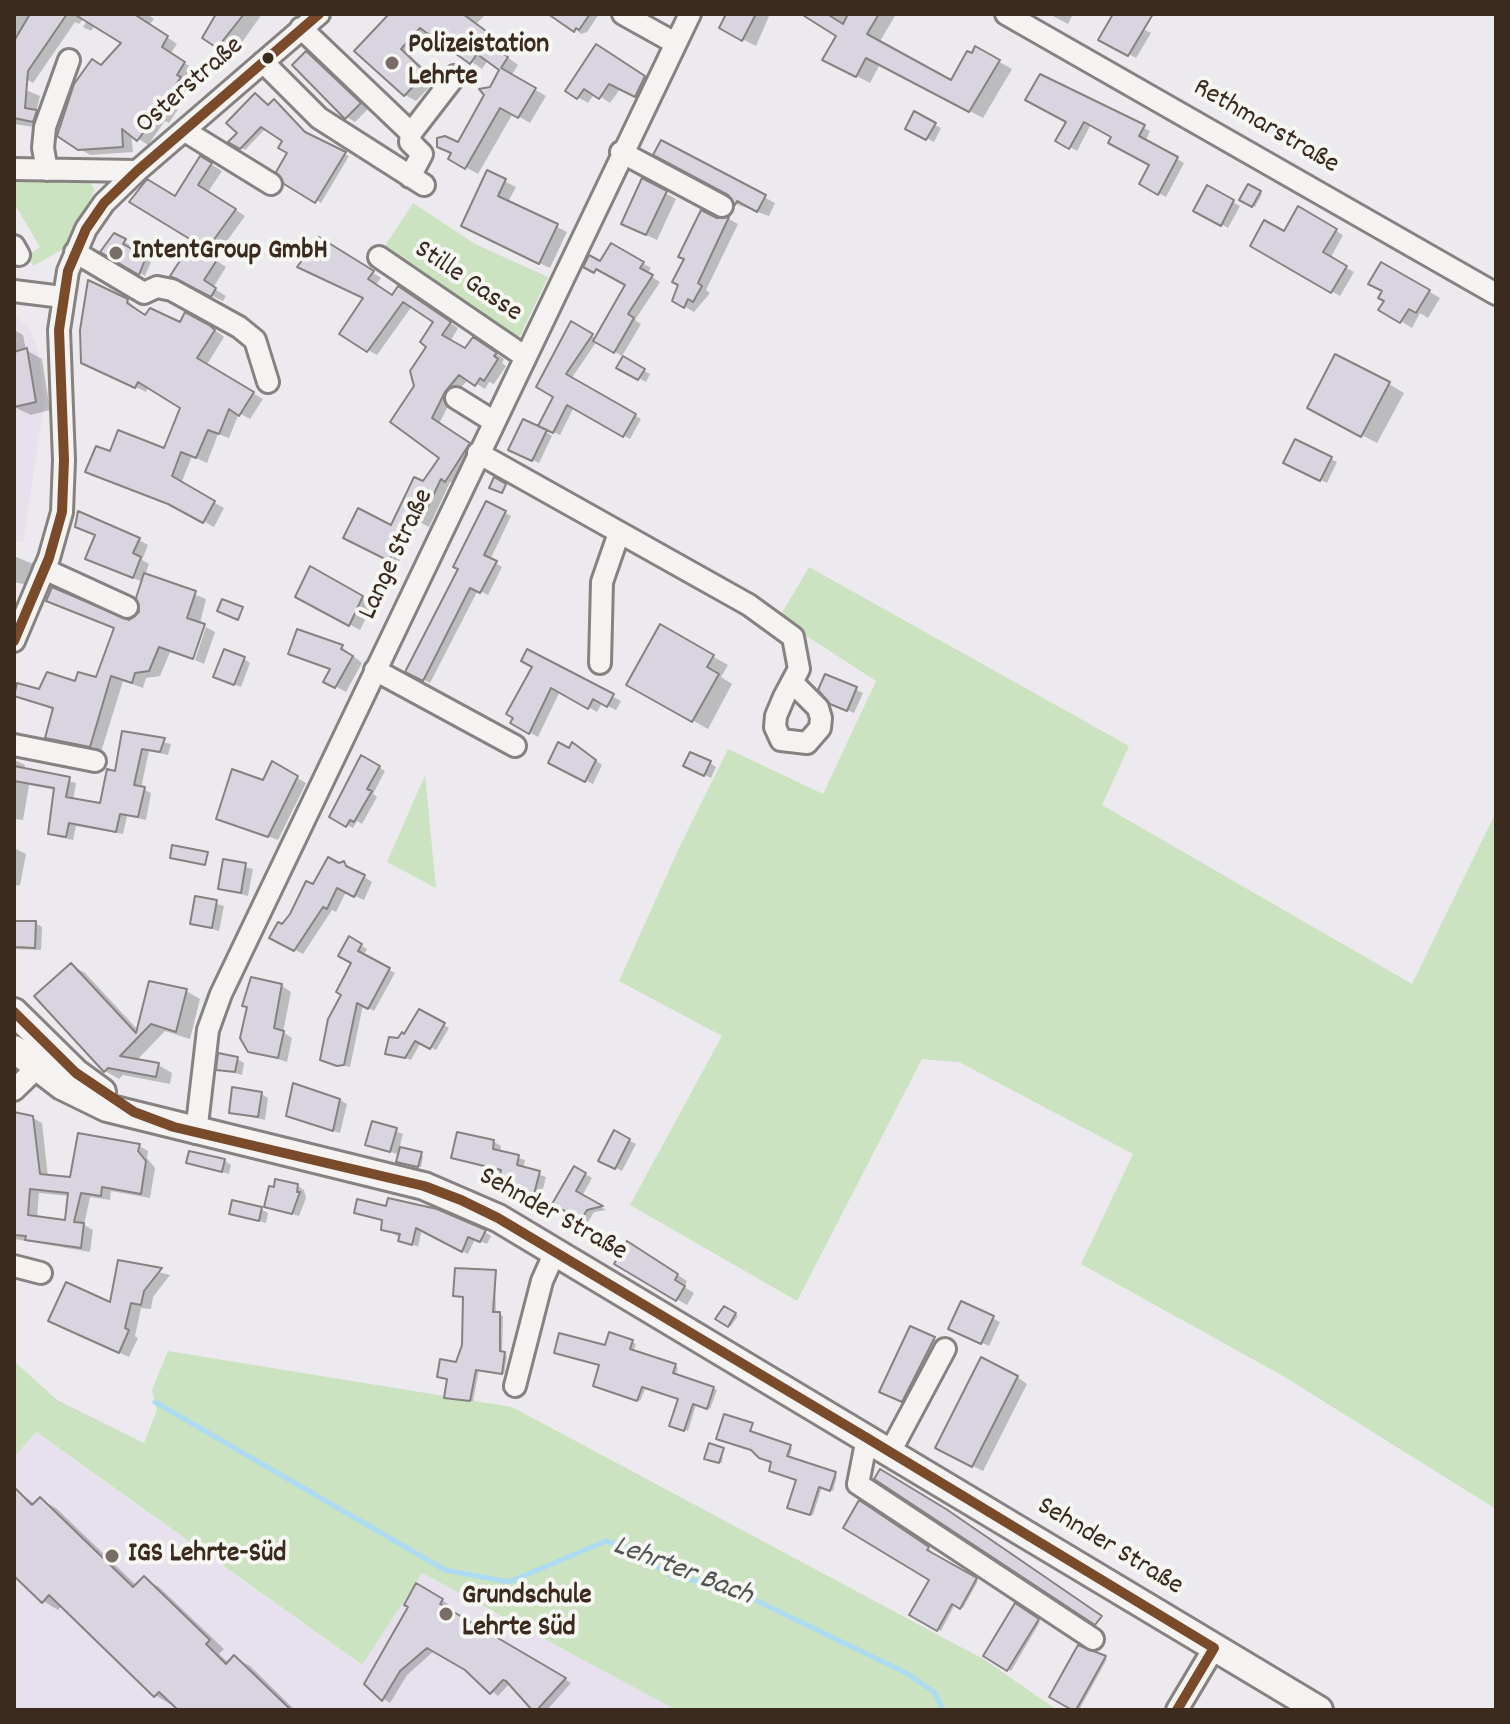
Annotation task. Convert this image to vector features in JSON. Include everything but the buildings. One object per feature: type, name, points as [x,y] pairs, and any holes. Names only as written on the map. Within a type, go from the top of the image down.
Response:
[{"type":"main road","name":"Sehnder Straße","points":[[14,1012],[44,1060],[83,1098],[185,1130],[424,1186],[498,1218],[1319,1710]]},
{"type":"main road","name":"Sehnder Straße","points":[[14,1049],[44,1060]]},
{"type":"street","name":"Osterstraße","points":[[14,641],[44,569],[63,504],[59,330],[62,297],[75,252],[104,203],[319,14]]},
{"type":"street","points":[[623,14],[675,43]]},
{"type":"street","name":"Lange Straße","points":[[185,1130],[214,1013],[621,152],[690,14]]},
{"type":"street","name":"Rethmarstraße","points":[[1006,14],[1496,294]]},
{"type":"street","points":[[301,28],[411,133]]},
{"type":"street","points":[[47,170],[43,148],[45,127],[69,60]]},
{"type":"street","points":[[263,62],[319,118],[417,181],[422,154],[410,142],[411,133],[455,76]]},
{"type":"street","points":[[185,131],[271,184]]},
{"type":"street","points":[[621,152],[722,206]]},
{"type":"street","points":[[14,169],[137,171]]},
{"type":"street","points":[[75,252],[144,293],[157,287],[172,290],[239,327],[255,340],[268,382]]},
{"type":"street","name":"Stille Gasse","points":[[379,257],[524,356]]},
{"type":"street","points":[[14,291],[62,297]]},
{"type":"street","points":[[456,398],[493,421]]},
{"type":"street","points":[[478,453],[749,605],[793,637],[799,669],[792,682]]},
{"type":"street","points":[[600,663],[602,582],[606,563],[619,533]]},
{"type":"street","points":[[44,569],[127,607]]},
{"type":"street","points":[[375,670],[515,746]]},
{"type":"street","points":[[14,745],[95,761]]},
{"type":"street","points":[[14,1090],[44,1060]]},
{"type":"street","points":[[515,1386],[542,1281],[555,1252]]},
{"type":"street","points":[[14,1266],[41,1273]]},
{"type":"street","points":[[890,1452],[945,1349]]},
{"type":"street","points":[[867,1438],[858,1484],[1093,1639]]},
{"type":"street","points":[[1177,1710],[1214,1648]]},
{"type":"shaded area","points":[[14,315],[28,326],[38,350],[45,400],[23,542],[14,540]]},
{"type":"shaded area","name":"IGS Lehrte-Süd","points":[[35,1432],[361,1665],[421,1573],[676,1710],[14,1710],[14,1457]]},
{"type":"green space","points":[[14,178],[87,180],[95,189],[65,248],[33,266],[28,255],[40,247],[14,203]]},
{"type":"green space","points":[[413,203],[475,244],[548,277],[518,340],[381,252]]},
{"type":"green space","points":[[809,567],[1129,746],[1102,805],[1412,984],[1496,812],[1496,1509],[1283,1376],[1081,1264],[1133,1154],[959,1062],[922,1059],[797,1301],[630,1205],[722,1036],[619,981],[679,848],[728,749],[823,794],[876,681],[779,618]]},
{"type":"green space","points":[[425,775],[436,888],[387,862]]},
{"type":"green space","points":[[168,1351],[512,1407],[985,1660],[1057,1710],[676,1710],[422,1573],[362,1665],[36,1432],[14,1457],[14,1361],[57,1400],[144,1443],[157,1410],[152,1390]]},
{"type":"waterway","name":"Lehrter Bach","points":[[155,1402],[445,1570],[509,1582],[606,1541],[629,1548],[673,1577],[724,1585],[906,1673],[934,1692],[943,1710]]},
{"type":"transit line","points":[[14,641],[49,558],[62,512],[64,460],[59,330],[68,271],[86,229],[104,203],[137,171],[319,14]]},
{"type":"transit line","points":[[14,1012],[76,1073],[134,1112],[174,1127],[424,1186],[461,1200],[498,1218],[867,1438],[1214,1648],[1177,1710]]},
{"type":"place","name":"Polizeistation Lehrte","points":[[392,63]]},
{"type":"place","name":"IntentGroup GmbH","points":[[116,253]]},
{"type":"place","name":"IGS Lehrte-Süd","points":[[112,1556]]},
{"type":"place","name":"Grundschule Lehrte Süd","points":[[446,1614]]}]
